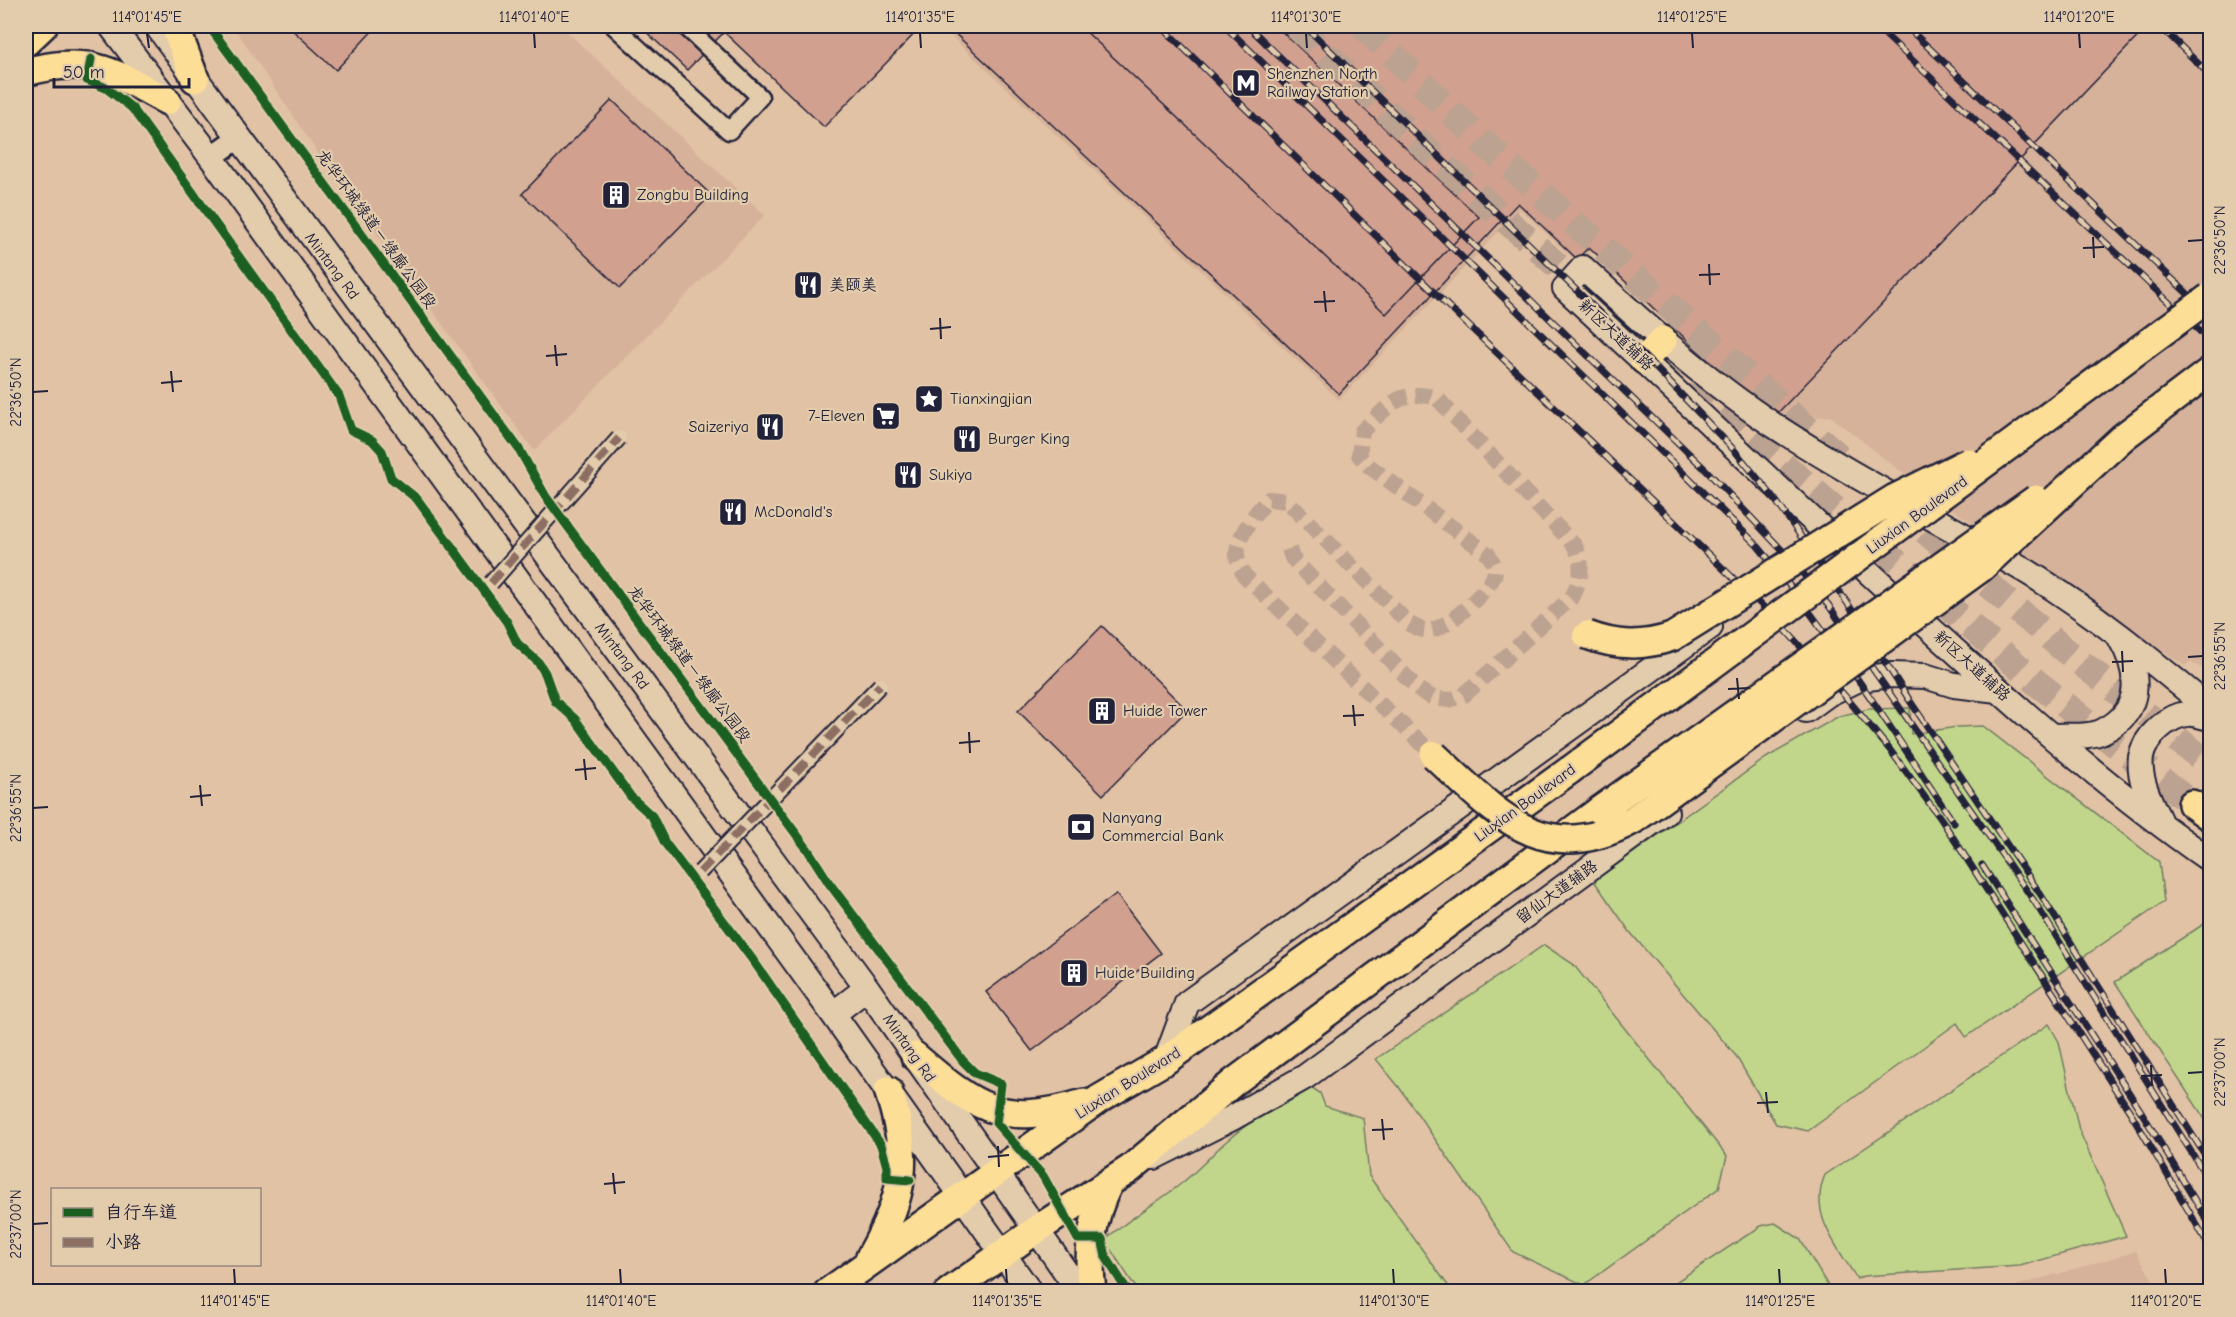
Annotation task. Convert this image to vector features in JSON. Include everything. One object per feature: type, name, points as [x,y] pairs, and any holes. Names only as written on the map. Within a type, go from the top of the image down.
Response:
[{"type":"main road","points":[[26,42],[43,26]]},
{"type":"main road","name":"Mintang Rd","points":[[111,26],[211,157],[888,1090],[1030,1292]]},
{"type":"main road","name":"Mintang Rd","points":[[157,26],[867,988],[1080,1292]]},
{"type":"main road","points":[[175,26],[195,79]]},
{"type":"main road","points":[[26,72],[66,63],[84,64],[130,81],[167,101]]},
{"type":"main road","name":"新区大道辅路","points":[[2211,709],[2116,631],[2027,572],[1781,429],[1712,381],[1583,268],[1565,288],[1789,499],[1998,690],[2161,827],[2211,860]]},
{"type":"main road","name":"Liuxian Boulevard","points":[[828,1292],[1099,1099],[1166,1060],[1570,770],[2211,297]]},
{"type":"main road","points":[[1644,360],[1663,340]]},
{"type":"main road","points":[[949,1292],[1002,1253],[1120,1176],[1234,1082],[1600,810],[2123,437],[2211,370]]},
{"type":"main road","points":[[1587,635],[1627,645],[1655,642],[1671,637],[1895,498],[2031,431]]},
{"type":"main road","points":[[1434,755],[1484,801],[1530,832],[1564,840],[1596,837],[1614,831],[1633,820],[1981,568],[2123,437]]},
{"type":"main road","points":[[1166,1060],[1186,1003],[1789,569],[1801,554],[1805,542],[1799,515],[1789,499]]},
{"type":"main road","points":[[2052,736],[2102,732],[2123,717],[2134,696],[2136,676],[2131,655],[2116,631]]},
{"type":"main road","name":"留仙大道辅路","points":[[1120,1176],[1232,1118],[1332,1058],[1828,694],[1859,679],[1892,675],[1925,676],[1954,685],[1998,690]]},
{"type":"main road","points":[[2161,827],[2146,793],[2141,756],[2151,735],[2166,722],[2187,714],[2211,718]]},
{"type":"main road","points":[[833,1014],[867,988]]},
{"type":"main road","points":[[915,1056],[967,1099],[986,1108],[1028,1113],[1068,1108],[1099,1099]]},
{"type":"main road","points":[[868,1262],[891,1217],[903,1169],[901,1135],[888,1090]]},
{"type":"main road","points":[[1092,1292],[1090,1239],[1098,1205],[1120,1176]]},
{"type":"street","points":[[614,26],[729,131],[760,97],[685,26]]},
{"type":"street","points":[[211,157],[238,138]]},
{"type":"street","points":[[490,583],[619,438]]},
{"type":"street","points":[[700,872],[880,685]]},
{"type":"shaded area","points":[[233,26],[561,26],[765,215],[534,451],[316,150]]},
{"type":"shaded area","name":"Shenzhen North Railway Station","points":[[940,26],[2210,26],[2210,673],[2190,662],[2185,666],[2034,565],[1927,492],[1830,416],[1771,421],[1591,251],[1579,264],[1520,209],[1339,400]]},
{"type":"shaded area","points":[[2136,1251],[2159,1291],[1999,1291],[2029,1282]]},
{"type":"green space","points":[[1910,708],[1911,734],[1957,727],[1983,726],[2159,862],[2164,902],[1966,1037],[1957,1023],[1808,1131],[1776,1124],[1736,1056],[1630,932],[1594,881],[1766,758],[1839,716],[1869,709]]},
{"type":"green space","points":[[2210,920],[2210,1127],[2115,982]]},
{"type":"green space","points":[[1544,945],[1573,964],[1727,1156],[1719,1188],[1584,1285],[1513,1252],[1399,1087],[1376,1059]]},
{"type":"green space","points":[[2049,1024],[2059,1042],[2079,1130],[2126,1236],[2020,1266],[1863,1276],[1857,1279],[1834,1242],[1822,1216],[1821,1189],[1825,1175]]},
{"type":"green space","points":[[1309,1086],[1320,1093],[1325,1106],[1363,1118],[1369,1176],[1452,1291],[1138,1291],[1107,1244],[1108,1237],[1182,1183],[1242,1128]]},
{"type":"green space","points":[[1775,1223],[1800,1239],[1831,1291],[1662,1291],[1761,1226]]},
{"type":"building","points":[[288,26],[377,26],[336,70]]},
{"type":"building","points":[[640,26],[730,26],[687,70]]},
{"type":"building","points":[[730,26],[922,26],[824,127],[724,32]]},
{"type":"building","name":"Shenzhen North Railway Station","points":[[947,26],[2148,26],[1771,420],[1589,247],[1577,259],[1518,203],[1339,394]]},
{"type":"building","name":"Shenzhen North Railway Station","points":[[1080,26],[1276,26],[1479,217],[1386,314]]},
{"type":"building","name":"Zongbu Building","points":[[612,100],[711,195],[620,288],[522,194]]},
{"type":"building","name":"Huide Tower","points":[[1102,626],[1187,710],[1103,795],[1018,711]]},
{"type":"building","name":"Huide Building","points":[[1116,894],[1161,953],[1032,1051],[986,992]]},
{"type":"tunnel","points":[[1296,26],[1449,170],[1802,481],[2037,683],[2192,804]]},
{"type":"tunnel","points":[[1363,26],[1475,135],[1845,462]]},
{"type":"tunnel","points":[[1289,549],[1292,558],[1419,690],[1433,698],[1449,700],[1464,695],[1573,596],[1580,571],[1580,559],[1575,546],[1437,398],[1424,395],[1404,398],[1379,415],[1362,431],[1359,455],[1369,466],[1488,554],[1494,565],[1494,576],[1475,600],[1456,617],[1430,630],[1408,623],[1287,501],[1269,499],[1249,523],[1237,552],[1244,575],[1434,755]]},
{"type":"tunnel","points":[[1894,504],[2061,647],[2210,765]]},
{"type":"railway","points":[[1161,26],[1450,308],[1773,616],[1845,696],[1890,750],[1941,819],[2132,1115],[2210,1247]]},
{"type":"railway","points":[[1225,26],[1757,545],[1835,647],[1954,823]]},
{"type":"railway","points":[[1248,26],[1705,469],[1797,566],[1829,606],[2034,901],[2210,1182]]},
{"type":"railway","points":[[1305,26],[1652,364],[1735,451],[1774,498],[1848,604],[1910,701],[2041,895],[2210,1163]]},
{"type":"railway","points":[[1876,26],[2210,341]]},
{"type":"railway","points":[[1906,26],[2210,315]]},
{"type":"railway","points":[[2160,26],[2210,75]]},
{"type":"railway","points":[[1982,865],[2142,1113],[2210,1225]]},
{"type":"marked path","points":[[491,583],[619,438]]},
{"type":"marked path","points":[[700,872],[880,685]]},
{"type":"cycle path","name":"龙华环城绿道－绿廊公园段","points":[[209,26],[519,449],[546,497],[808,850],[829,883],[963,1061],[975,1073],[1001,1084],[996,1123],[1043,1176],[1078,1239],[1102,1239],[1106,1257],[1128,1292]]},
{"type":"cycle path","points":[[91,59],[87,80],[106,88],[132,108],[339,396],[351,430],[372,440],[382,451],[391,478],[417,499],[507,622],[517,643],[538,662],[545,673],[555,701],[575,719],[631,797],[652,816],[665,843],[755,963],[881,1145],[887,1167],[887,1178],[910,1180]]},
{"type":"place","name":"Shenzhen North Railway Station","points":[[1246,83]]},
{"type":"place","name":"Zongbu Building","points":[[616,195]]},
{"type":"place","name":"美颐美","points":[[808,285]]},
{"type":"place","name":"Tianxingjian","points":[[929,399]]},
{"type":"place","name":"7-Eleven","points":[[886,416]]},
{"type":"place","name":"Saizeriya","points":[[770,427]]},
{"type":"place","name":"Burger King","points":[[967,439]]},
{"type":"place","name":"Sukiya","points":[[908,475]]},
{"type":"place","name":"McDonald's","points":[[733,512]]},
{"type":"place","name":"Huide Tower","points":[[1102,711]]},
{"type":"place","name":"Nanyang Commercial Bank","points":[[1081,827]]},
{"type":"place","name":"Huide Building","points":[[1074,973]]}]
